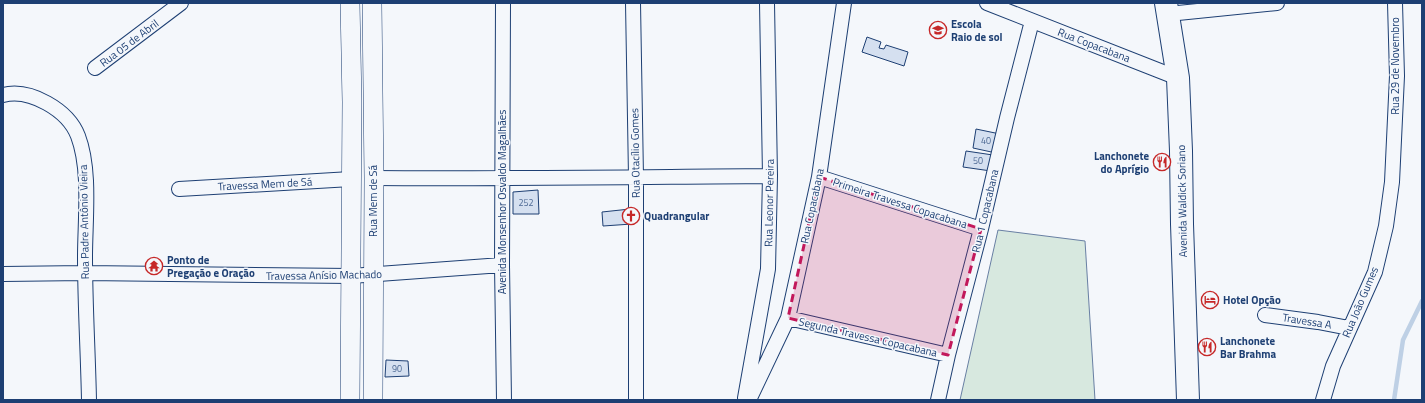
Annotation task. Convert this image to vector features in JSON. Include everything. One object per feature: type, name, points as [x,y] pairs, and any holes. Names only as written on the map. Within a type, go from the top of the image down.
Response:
[{"type":"main road","name":"Avenida Waldick Soriano","points":[[1167,8],[1178,78],[1182,151],[1182,224],[1188,400]]},
{"type":"street","name":"Rua 05 de Abril","points":[[95,68],[181,3]]},
{"type":"street","name":"Rua Mem de Sá","points":[[350,3],[352,179],[350,400]]},
{"type":"street","name":"Rua Mem de Sá","points":[[372,3],[374,178],[373,400]]},
{"type":"street","name":"Avenida Monsenhor Osvaldo Magalhães","points":[[503,3],[502,265],[504,400]]},
{"type":"street","name":"Rua Otacílio Gomes","points":[[633,3],[636,176],[636,400]]},
{"type":"street","name":"Rua Leonor Pereira","points":[[744,400],[768,269],[770,176],[766,3]]},
{"type":"street","name":"Rua Copacabana","points":[[749,400],[788,318],[819,177],[844,3]]},
{"type":"street","name":"Rua Copacabana","points":[[987,3],[1178,78]]},
{"type":"street","points":[[1167,8],[1276,3]]},
{"type":"street","name":"Rua 29 de Novembro","points":[[1395,3],[1397,76],[1395,130]]},
{"type":"street","name":"Rua 1 Copacabana","points":[[938,400],[948,355],[982,228],[1007,118],[1032,21]]},
{"type":"street","name":"Rua Padre Antônio Vieira","points":[[3,95],[24,94],[40,99],[59,112],[70,122],[78,135],[83,157],[85,180],[85,273],[89,400]]},
{"type":"street","name":"Rua João Gumes","points":[[1323,400],[1333,366],[1375,272],[1382,245],[1392,182],[1395,130]]},
{"type":"street","points":[[374,178],[502,179],[636,176],[770,176]]},
{"type":"street","name":"Primeira Travessa Copacabana","points":[[819,177],[982,228]]},
{"type":"street","name":"Travessa Mem de Sá","points":[[179,189],[352,179]]},
{"type":"street","name":"Travessa Anísio Machado","points":[[3,274],[85,273],[351,276],[502,265]]},
{"type":"street","name":"Travessa A","points":[[1265,315],[1349,328]]},
{"type":"street","name":"Segunda Travessa Copacabana","points":[[788,318],[948,355]]},
{"type":"highlighted area","points":[[819,177],[981,229],[948,355],[788,318]]},
{"type":"shaded area","points":[[998,230],[1085,241],[1095,400],[960,400]]},
{"type":"building","points":[[867,37],[881,42],[879,48],[884,49],[886,45],[908,52],[904,66],[862,52]]},
{"type":"building","points":[[976,129],[1000,134],[996,153],[973,148]]},
{"type":"building","points":[[966,151],[993,155],[991,171],[963,167]]},
{"type":"building","points":[[538,190],[539,214],[513,214],[513,192]]},
{"type":"building","points":[[630,209],[632,224],[603,226],[602,212]]},
{"type":"building","points":[[386,360],[408,361],[409,376],[385,377]]},
{"type":"waterway","points":[[1394,400],[1403,340],[1422,301]]},
{"type":"place","name":"Escola Raio de sol","points":[[938,30]]},
{"type":"place","name":"Lanchonete do Aprígio","points":[[1162,162]]},
{"type":"place","name":"Quadrangular","points":[[631,216]]},
{"type":"place","name":"Ponto de Pregação e Oração","points":[[154,266]]},
{"type":"place","name":"Hotel Opção","points":[[1210,300]]},
{"type":"place","name":"Lanchonete Bar Brahma","points":[[1207,347]]}]
